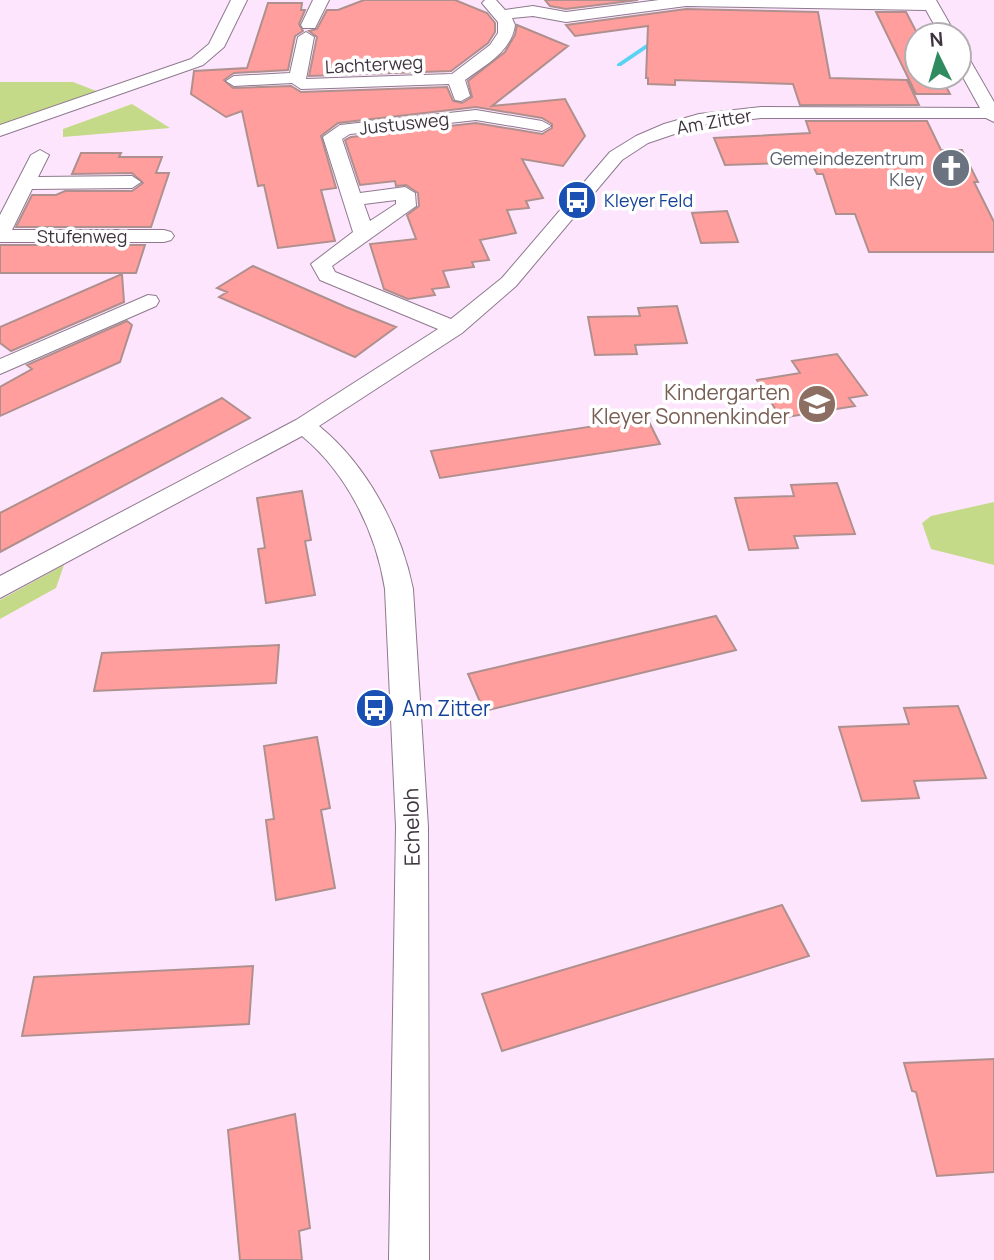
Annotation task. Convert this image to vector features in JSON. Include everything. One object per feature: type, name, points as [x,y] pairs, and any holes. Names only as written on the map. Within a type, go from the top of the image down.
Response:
[{"type":"street","points":[[0,131],[197,62],[212,52],[239,0]]},
{"type":"street","name":"Lachterweg","points":[[321,0],[307,31],[297,78],[301,84],[313,86],[456,79]]},
{"type":"street","points":[[466,116],[456,79],[500,45],[507,28],[501,15],[488,0]]},
{"type":"street","points":[[501,15],[533,11],[566,17],[686,1],[930,3],[940,21]]},
{"type":"street","name":"Lachterweg","points":[[234,81],[297,78]]},
{"type":"street","points":[[973,80],[993,115]]},
{"type":"street","name":"Am Zitter","points":[[0,588],[304,425],[454,328],[509,282],[616,156],[658,132],[704,119],[777,112],[993,115]]},
{"type":"street","name":"Justusweg","points":[[364,234],[332,143],[332,137],[338,132],[476,115],[542,126]]},
{"type":"street","name":"Stufenweg","points":[[40,155],[0,235],[164,236]]},
{"type":"street","points":[[26,183],[132,182]]},
{"type":"street","points":[[352,200],[405,193],[406,206],[321,264],[327,276],[454,328]]},
{"type":"street","points":[[0,367],[148,301]]},
{"type":"street","name":"Echeloh","points":[[304,425],[334,450],[358,485],[393,555],[399,589],[412,827],[409,1260]]},
{"type":"green space","points":[[0,82],[73,82],[99,92],[0,135]]},
{"type":"green space","points":[[132,104],[170,128],[63,137],[63,129]]},
{"type":"green space","points":[[994,502],[994,565],[931,549],[922,523],[931,516]]},
{"type":"green space","points":[[64,565],[56,588],[0,619],[0,600]]},
{"type":"building","points":[[364,0],[455,0],[487,13],[495,23],[495,32],[488,43],[451,71],[309,76],[317,37],[309,31],[317,29],[327,10],[338,10]]},
{"type":"building","points":[[545,0],[638,0],[566,9],[550,6]]},
{"type":"building","points":[[268,3],[302,3],[301,10],[305,10],[299,24],[303,31],[295,36],[288,70],[234,73],[224,80],[233,88],[291,86],[301,92],[447,87],[453,101],[462,103],[472,97],[468,81],[505,52],[515,35],[517,25],[568,46],[492,106],[565,99],[585,136],[563,166],[522,159],[543,198],[526,201],[529,208],[507,210],[516,233],[480,240],[489,260],[472,262],[474,267],[443,271],[449,287],[432,289],[435,295],[408,299],[384,289],[370,244],[416,239],[407,215],[419,206],[418,193],[406,185],[396,186],[395,181],[360,185],[345,140],[351,137],[476,123],[542,134],[552,128],[552,124],[542,118],[476,107],[338,123],[321,136],[336,188],[321,190],[335,241],[278,248],[264,185],[258,186],[242,111],[226,117],[191,94],[194,71],[247,68]]},
{"type":"building","points":[[686,9],[818,12],[830,78],[903,80],[903,91],[912,91],[919,105],[800,105],[793,84],[675,80],[675,85],[648,84],[648,26],[575,36],[566,25]]},
{"type":"building","points":[[876,12],[906,12],[911,21],[903,21],[903,67]]},
{"type":"building","points":[[915,91],[948,91],[950,94],[916,94]]},
{"type":"building","points":[[806,121],[927,121],[941,150],[962,150],[994,222],[994,252],[869,252],[855,214],[836,214],[823,174],[817,174],[811,162],[725,165],[714,138],[810,133]]},
{"type":"building","points":[[81,153],[121,153],[119,157],[162,157],[156,173],[169,173],[151,227],[16,227],[32,195],[56,195],[65,191],[132,191],[143,183],[132,173],[72,174]]},
{"type":"building","points":[[727,211],[738,242],[701,243],[692,213]]},
{"type":"building","points":[[0,245],[145,245],[136,273],[0,273]]},
{"type":"building","points":[[253,266],[396,327],[355,357],[219,297],[227,292],[217,288]]},
{"type":"building","points":[[122,274],[124,302],[11,351],[0,343],[0,327]]},
{"type":"building","points":[[677,306],[687,343],[635,345],[637,354],[595,355],[588,317],[640,316],[638,308]]},
{"type":"building","points":[[127,321],[132,325],[120,362],[0,416],[0,387],[32,369],[27,365]]},
{"type":"building","points":[[837,354],[867,395],[849,398],[855,406],[781,418],[757,380],[800,373],[792,361]]},
{"type":"building","points":[[222,398],[250,418],[0,552],[0,513]]},
{"type":"building","points":[[647,418],[660,444],[440,478],[431,451]]},
{"type":"building","points":[[837,483],[855,534],[794,536],[798,548],[749,550],[735,498],[794,496],[791,485]]},
{"type":"building","points":[[302,491],[311,540],[305,541],[315,595],[266,603],[258,549],[265,548],[257,498]]},
{"type":"building","points":[[716,616],[736,650],[484,711],[468,674]]},
{"type":"building","points":[[279,645],[276,683],[94,691],[102,653]]},
{"type":"building","points":[[958,706],[986,778],[914,781],[919,798],[862,801],[839,727],[909,724],[904,708]]},
{"type":"building","points":[[317,737],[330,808],[321,810],[335,888],[276,900],[266,820],[274,819],[264,746]]},
{"type":"building","points":[[782,905],[809,956],[502,1051],[482,994]]},
{"type":"building","points":[[253,966],[249,1024],[22,1036],[34,977]]},
{"type":"building","points":[[994,1059],[994,1172],[937,1176],[916,1092],[912,1091],[904,1063]]},
{"type":"building","points":[[295,1114],[310,1228],[299,1231],[302,1260],[240,1260],[228,1130]]},
{"type":"waterway","points":[[619,65],[656,40]]},
{"type":"place","name":"Gemeindezentrum Kley","points":[[951,168]]},
{"type":"place","name":"Kleyer Feld","points":[[577,200]]},
{"type":"place","name":"Kindergarten Kleyer Sonnenkinder","points":[[817,404]]},
{"type":"place","name":"Am Zitter","points":[[375,708]]}]
